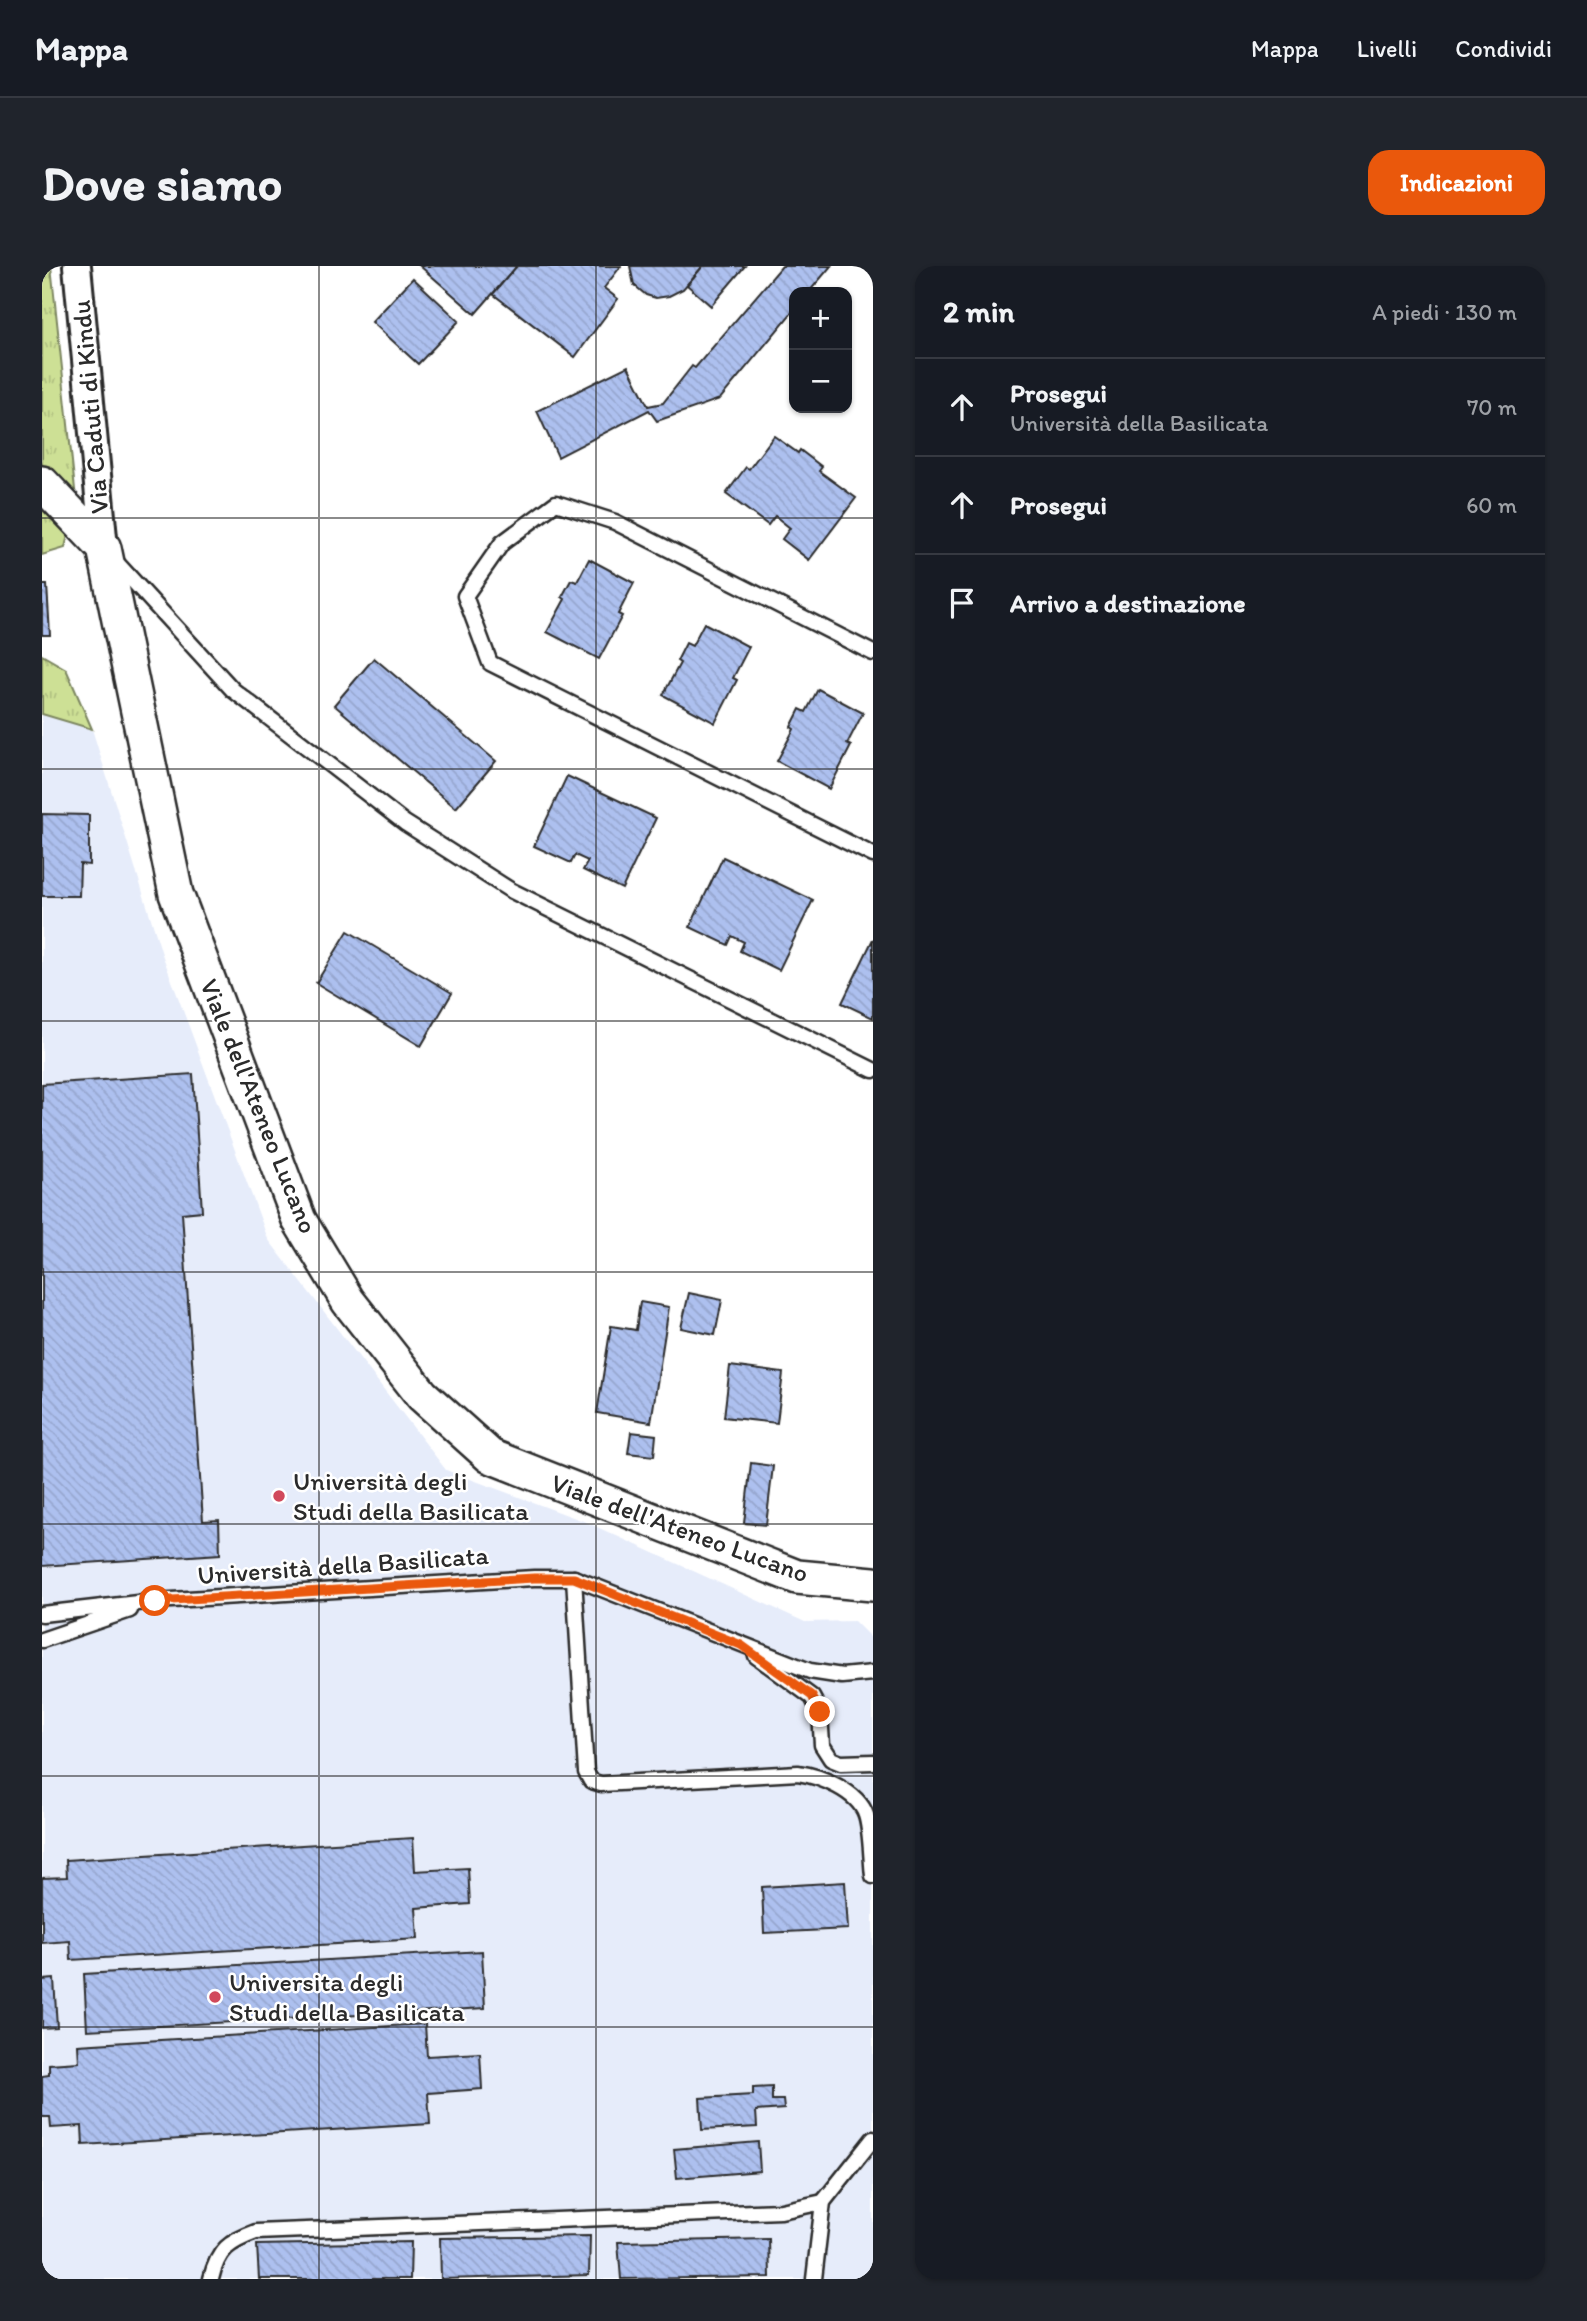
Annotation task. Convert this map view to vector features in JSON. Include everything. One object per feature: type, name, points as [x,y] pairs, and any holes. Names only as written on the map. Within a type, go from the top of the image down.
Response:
[{"type":"street","name":"Via Caduti di Kindu","points":[[77,266],[104,548]]},
{"type":"street","points":[[42,483],[104,548]]},
{"type":"street","name":"Viale dell'Ateneo Lucano","points":[[104,548],[176,894],[299,1220],[348,1301],[422,1395],[490,1456],[797,1577],[873,1584]]},
{"type":"lane","points":[[873,653],[615,522],[556,503],[502,543],[465,596],[490,663],[873,855]]},
{"type":"lane","points":[[104,548],[233,690],[405,823],[510,890],[873,1070]]},
{"type":"lane","name":"Università della Basilicata","points":[[42,1614],[155,1601],[534,1578],[574,1578]]},
{"type":"lane","points":[[873,1673],[842,1676],[810,1671],[574,1578],[586,1772],[591,1781],[601,1784],[808,1774],[856,1799],[866,1814],[873,1876]]},
{"type":"lane","name":"Università della Basilicata","points":[[42,1640],[155,1601]]},
{"type":"lane","points":[[741,1645],[812,1696],[820,1712],[822,1745],[831,1759],[841,1763],[873,1762]]},
{"type":"lane","points":[[814,2279],[823,2202],[873,2139]]},
{"type":"lane","points":[[211,2279],[215,2262],[232,2241],[256,2232],[781,2211],[823,2202]]},
{"type":"shaded area","name":"Università degli Studi della Basilicata","points":[[42,714],[92,729],[162,954],[268,1239],[446,1470],[586,1522],[805,1622],[854,1621],[873,1640],[873,2279],[42,2279]]},
{"type":"green space","points":[[42,266],[51,266],[76,499],[65,548],[42,555]]},
{"type":"green space","points":[[42,655],[66,669],[92,729],[42,714]]},
{"type":"building","points":[[420,266],[517,266],[475,314]]},
{"type":"building","points":[[517,266],[621,266],[604,288],[618,299],[575,357],[493,294]]},
{"type":"building","points":[[630,266],[703,266],[683,289],[669,296],[656,298],[646,295],[634,285]]},
{"type":"building","points":[[703,266],[745,266],[711,306],[687,285]]},
{"type":"building","points":[[782,266],[831,266],[813,287],[789,287],[789,316],[720,399],[657,421],[649,410],[558,457],[537,411],[628,366],[648,406],[663,403],[692,366],[695,368]]},
{"type":"building","points":[[413,278],[459,321],[418,364],[372,322]]},
{"type":"building","points":[[774,436],[798,453],[800,450],[822,467],[819,471],[856,498],[809,560],[782,539],[790,528],[775,516],[768,525],[726,494]]},
{"type":"building","points":[[589,559],[634,583],[618,614],[622,616],[599,659],[547,632],[565,599],[562,597],[571,580],[577,582]]},
{"type":"building","points":[[42,585],[47,585],[50,635],[42,635]]},
{"type":"building","points":[[704,623],[749,647],[733,678],[737,680],[715,723],[663,695],[680,663],[677,661],[686,643],[692,646]]},
{"type":"building","points":[[374,658],[496,761],[456,808],[334,705]]},
{"type":"building","points":[[818,689],[863,713],[847,744],[851,746],[829,789],[777,761],[794,729],[791,727],[800,709],[806,712]]},
{"type":"building","points":[[567,776],[656,818],[622,889],[583,870],[588,861],[575,855],[571,863],[534,846]]},
{"type":"building","points":[[42,814],[89,815],[89,865],[80,864],[79,896],[42,896]]},
{"type":"building","points":[[723,857],[813,900],[779,970],[740,951],[744,942],[732,936],[728,945],[690,927]]},
{"type":"building","points":[[348,931],[452,993],[421,1046],[316,983]]},
{"type":"building","points":[[873,939],[873,1018],[842,1003]]},
{"type":"building","points":[[193,1074],[202,1211],[182,1213],[203,1521],[219,1520],[220,1554],[42,1566],[42,1084]]},
{"type":"building","points":[[689,1293],[722,1300],[715,1335],[681,1328]]},
{"type":"building","points":[[640,1302],[669,1307],[651,1422],[597,1413],[611,1326],[636,1330]]},
{"type":"building","points":[[730,1366],[783,1373],[777,1423],[724,1417]]},
{"type":"building","points":[[631,1432],[656,1435],[654,1456],[628,1453]]},
{"type":"building","points":[[751,1463],[773,1466],[766,1525],[744,1523]]},
{"type":"building","points":[[413,1838],[415,1871],[468,1868],[470,1904],[416,1908],[418,1939],[71,1960],[70,1941],[42,1943],[42,1878],[67,1877],[66,1860]]},
{"type":"building","points":[[845,1882],[848,1929],[764,1933],[762,1887]]},
{"type":"building","points":[[482,1951],[485,2008],[87,2030],[84,1974]]},
{"type":"building","points":[[54,1979],[57,2027],[42,2028],[42,1980]]},
{"type":"building","points":[[425,2024],[427,2056],[480,2053],[482,2089],[428,2093],[430,2124],[83,2145],[82,2126],[51,2128],[50,2117],[42,2117],[42,2076],[49,2075],[49,2064],[79,2062],[78,2045]]},
{"type":"building","points":[[772,2087],[772,2100],[783,2100],[784,2109],[756,2111],[757,2127],[702,2130],[700,2098],[753,2095],[753,2088]]},
{"type":"building","points":[[758,2142],[760,2171],[677,2178],[674,2149]]},
{"type":"building","points":[[590,2236],[589,2275],[441,2279],[440,2238]]},
{"type":"building","points":[[769,2239],[770,2277],[621,2279],[618,2242]]},
{"type":"building","points":[[411,2242],[410,2279],[259,2279],[257,2245]]},
{"type":"place","name":"Università degli Studi della Basilicata","points":[[279,1496]]},
{"type":"place","name":"Universita degli Studi della Basilicata","points":[[215,1997]]},
{"type":"route","points":[[155,1601],[534,1578],[574,1578],[741,1645],[812,1696],[820,1712]]}]
